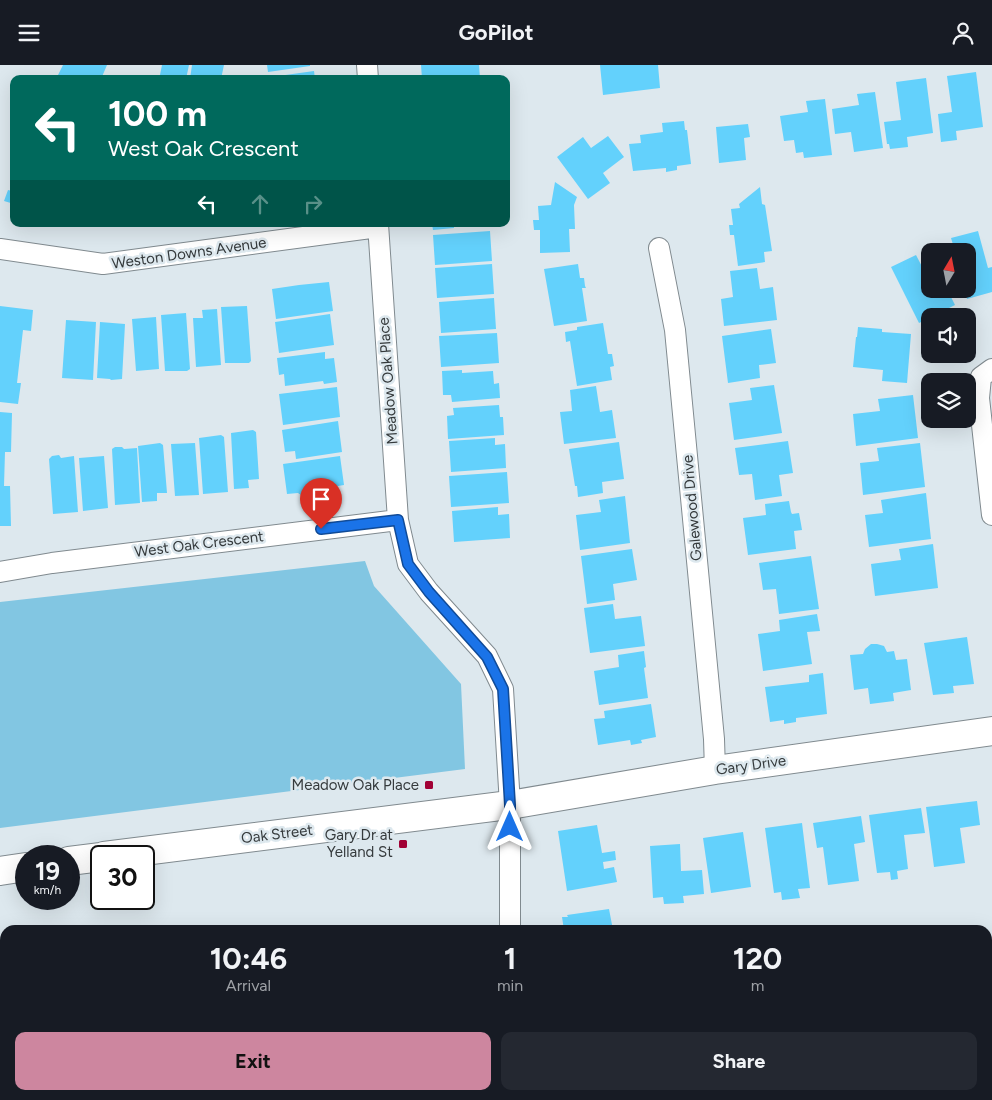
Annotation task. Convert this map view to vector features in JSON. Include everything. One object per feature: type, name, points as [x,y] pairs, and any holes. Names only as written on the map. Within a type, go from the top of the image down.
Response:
[{"type":"street","name":"Weston Downs Avenue","points":[[0,249],[103,264],[364,227]]},
{"type":"street","name":"Meadow Oak Place","points":[[378,227],[398,520],[408,564],[429,592],[487,657],[503,689],[510,805],[510,925]]},
{"type":"street","name":"Galewood Drive","points":[[659,248],[675,330],[714,739],[715,770]]},
{"type":"street","points":[[992,369],[981,377],[980,398],[992,515]]},
{"type":"street","name":"West Oak Crescent","points":[[0,572],[52,563],[398,520]]},
{"type":"street","name":"Gary Drive","points":[[510,805],[715,770],[992,731]]},
{"type":"street","name":"Oak Street","points":[[155,849],[510,805]]},
{"type":"street","points":[[0,871],[15,869]]},
{"type":"shaded area","points":[[365,561],[374,586],[461,684],[465,769],[0,828],[0,602]]},
{"type":"building","points":[[63,65],[107,65],[103,75],[58,75]]},
{"type":"building","points":[[162,65],[189,65],[187,75],[160,75]]},
{"type":"building","points":[[192,65],[224,65],[222,75],[191,75]]},
{"type":"building","points":[[267,65],[310,65],[310,66],[268,72]]},
{"type":"building","points":[[421,65],[479,65],[480,75],[422,75]]},
{"type":"building","points":[[600,65],[658,65],[660,88],[603,95]]},
{"type":"building","points":[[314,71],[314,75],[285,75]]},
{"type":"building","points":[[976,72],[983,127],[956,131],[957,140],[941,142],[938,114],[952,112],[947,76]]},
{"type":"building","points":[[926,78],[933,133],[907,137],[908,147],[890,149],[889,144],[887,144],[884,122],[901,120],[896,82]]},
{"type":"building","points":[[875,92],[883,148],[854,152],[851,132],[835,134],[832,109],[859,105],[857,94]]},
{"type":"building","points":[[825,99],[832,155],[804,158],[803,152],[796,153],[794,140],[784,141],[780,116],[808,112],[806,101]]},
{"type":"building","points":[[684,121],[685,130],[687,130],[691,164],[677,166],[677,170],[666,172],[666,168],[633,171],[629,144],[641,143],[640,135],[663,132],[662,123]]},
{"type":"building","points":[[748,124],[750,137],[744,138],[746,160],[719,163],[716,127]]},
{"type":"building","points":[[608,136],[624,157],[603,173],[610,183],[588,199],[557,157],[583,137],[591,148]]},
{"type":"building","points":[[555,182],[577,197],[574,205],[575,229],[569,229],[570,252],[540,253],[540,230],[534,230],[533,220],[539,220],[538,206],[551,205]]},
{"type":"building","points":[[760,187],[762,204],[765,205],[772,251],[764,252],[765,262],[738,266],[734,235],[730,235],[729,225],[733,225],[731,209],[740,208],[739,204]]},
{"type":"building","points":[[8,190],[10,190],[10,203],[4,201]]},
{"type":"building","points":[[432,227],[454,227],[454,228],[433,230]]},
{"type":"building","points":[[490,231],[492,261],[435,265],[433,235]]},
{"type":"building","points":[[978,231],[988,268],[992,267],[992,292],[976,296],[976,243],[953,243],[951,238]]},
{"type":"building","points":[[916,255],[921,265],[921,298],[952,298],[955,305],[949,308],[921,308],[921,322],[919,323],[891,267]]},
{"type":"building","points":[[492,264],[494,294],[437,298],[435,268]]},
{"type":"building","points":[[578,264],[580,278],[584,278],[586,288],[582,288],[587,321],[554,326],[544,269]]},
{"type":"building","points":[[757,268],[760,289],[773,287],[777,320],[724,326],[721,299],[733,297],[730,271]]},
{"type":"building","points":[[329,282],[333,311],[276,319],[272,289]]},
{"type":"building","points":[[494,298],[496,329],[441,333],[439,302]]},
{"type":"building","points":[[0,306],[33,310],[31,331],[23,330],[17,383],[21,383],[18,404],[0,402]]},
{"type":"building","points":[[247,306],[251,361],[249,363],[225,363],[221,307]]},
{"type":"building","points":[[217,309],[221,365],[196,367],[193,318],[203,318],[202,310]]},
{"type":"building","points":[[186,313],[190,369],[187,371],[165,371],[161,315]]},
{"type":"building","points":[[330,314],[334,345],[279,353],[275,322]]},
{"type":"building","points":[[156,317],[159,369],[136,371],[132,319]]},
{"type":"building","points":[[66,320],[96,322],[93,380],[62,378]]},
{"type":"building","points":[[100,322],[125,324],[122,379],[97,378]]},
{"type":"building","points":[[603,323],[608,354],[612,354],[614,366],[610,367],[612,380],[577,386],[570,341],[566,342],[565,332],[577,330],[577,327]]},
{"type":"building","points":[[858,327],[882,329],[882,332],[911,334],[907,383],[882,381],[883,370],[853,367]]},
{"type":"building","points":[[771,329],[776,363],[759,365],[760,378],[728,383],[722,336]]},
{"type":"building","points":[[497,333],[499,363],[441,367],[439,336]]},
{"type":"building","points":[[325,352],[325,359],[334,358],[337,382],[324,384],[323,381],[285,386],[284,374],[279,375],[277,358]]},
{"type":"building","points":[[462,370],[462,373],[493,371],[494,384],[499,383],[500,398],[452,402],[451,395],[443,395],[442,371]]},
{"type":"building","points":[[774,385],[782,433],[734,440],[729,403],[752,400],[750,388]]},
{"type":"building","points":[[596,386],[600,412],[612,410],[616,438],[564,444],[560,412],[572,411],[570,390]]},
{"type":"building","points":[[337,387],[340,417],[283,425],[279,394]]},
{"type":"building","points":[[913,395],[918,438],[856,446],[853,414],[880,411],[878,399]]},
{"type":"building","points":[[499,405],[500,417],[503,417],[504,435],[448,439],[447,416],[454,415],[453,408]]},
{"type":"building","points":[[0,412],[12,413],[11,452],[5,452],[4,486],[10,486],[11,526],[0,526]]},
{"type":"building","points":[[338,421],[342,452],[296,459],[295,451],[285,452],[282,430]]},
{"type":"building","points":[[253,430],[256,432],[259,479],[248,480],[249,488],[234,489],[231,433]]},
{"type":"building","points":[[221,435],[224,437],[228,492],[203,494],[199,438]]},
{"type":"building","points":[[495,438],[495,445],[505,444],[506,468],[451,472],[449,441]]},
{"type":"building","points":[[788,441],[793,473],[779,475],[782,496],[755,500],[752,474],[739,475],[735,448]]},
{"type":"building","points":[[619,442],[624,479],[602,482],[603,493],[578,497],[569,449]]},
{"type":"building","points":[[160,443],[163,445],[167,493],[157,493],[157,501],[142,502],[138,446]]},
{"type":"building","points":[[195,443],[199,495],[175,496],[171,444]]},
{"type":"building","points":[[920,443],[925,487],[863,495],[860,463],[879,461],[877,448]]},
{"type":"building","points":[[122,447],[124,449],[137,448],[140,503],[115,505],[112,449]]},
{"type":"building","points":[[59,455],[61,458],[74,456],[78,512],[53,514],[49,459],[52,456]]},
{"type":"building","points":[[104,456],[108,508],[83,511],[79,458]]},
{"type":"building","points":[[340,456],[344,485],[310,491],[311,494],[287,494],[283,464]]},
{"type":"building","points":[[507,472],[509,503],[451,507],[449,476]]},
{"type":"building","points":[[926,493],[931,539],[869,547],[865,515],[883,513],[881,500]]},
{"type":"building","points":[[625,496],[630,543],[580,550],[576,515],[601,512],[599,500]]},
{"type":"building","points":[[789,501],[792,514],[799,513],[802,530],[794,531],[796,549],[748,555],[743,518],[766,515],[765,504]]},
{"type":"building","points":[[498,507],[498,515],[509,514],[510,538],[454,542],[452,511]]},
{"type":"building","points":[[933,544],[938,588],[875,596],[871,564],[901,560],[899,549]]},
{"type":"building","points":[[632,549],[637,580],[613,584],[615,600],[587,604],[581,556]]},
{"type":"building","points":[[811,556],[819,609],[779,614],[776,589],[763,590],[759,563]]},
{"type":"building","points":[[613,604],[615,619],[641,616],[645,646],[590,653],[584,608]]},
{"type":"building","points":[[817,614],[820,631],[807,632],[812,664],[763,671],[758,634],[780,631],[779,620]]},
{"type":"building","points":[[967,637],[974,684],[953,686],[954,693],[933,695],[924,643]]},
{"type":"building","points":[[871,644],[884,646],[887,652],[894,651],[896,660],[907,659],[911,690],[893,693],[894,701],[870,704],[868,688],[854,690],[850,655],[863,654],[865,649]]},
{"type":"building","points":[[644,651],[648,698],[599,705],[594,671],[619,667],[618,655]]},
{"type":"building","points":[[823,673],[827,714],[796,718],[796,722],[784,724],[784,720],[770,722],[765,687],[809,682],[809,675]]},
{"type":"building","points":[[651,704],[656,737],[641,740],[642,743],[631,745],[630,740],[598,745],[594,719],[605,718],[604,711]]},
{"type":"building","points":[[977,801],[980,825],[960,828],[965,863],[934,867],[926,807]]},
{"type":"building","points":[[921,808],[925,833],[904,835],[908,869],[897,871],[898,879],[891,880],[890,872],[877,873],[869,815]]},
{"type":"building","points":[[861,816],[865,842],[854,844],[859,881],[828,885],[823,847],[817,848],[813,823]]},
{"type":"building","points":[[802,823],[810,888],[798,889],[800,898],[782,900],[781,892],[774,893],[765,828]]},
{"type":"building","points":[[597,825],[602,853],[615,851],[616,860],[603,862],[604,869],[614,867],[617,882],[567,891],[558,831]]},
{"type":"building","points":[[743,832],[751,887],[711,893],[703,838]]},
{"type":"building","points":[[680,844],[681,871],[702,870],[704,894],[683,896],[684,903],[664,904],[663,897],[653,898],[650,846]]},
{"type":"building","points":[[609,909],[612,925],[563,925],[562,917],[568,917],[567,915]]},
{"type":"place","name":"Meadow Oak Place","points":[[429,785]]},
{"type":"place","name":"Gary Dr at Yelland St","points":[[403,844]]},
{"type":"route","points":[[321,529],[398,520],[408,564],[429,592],[487,657],[503,689],[510,827]]}]
